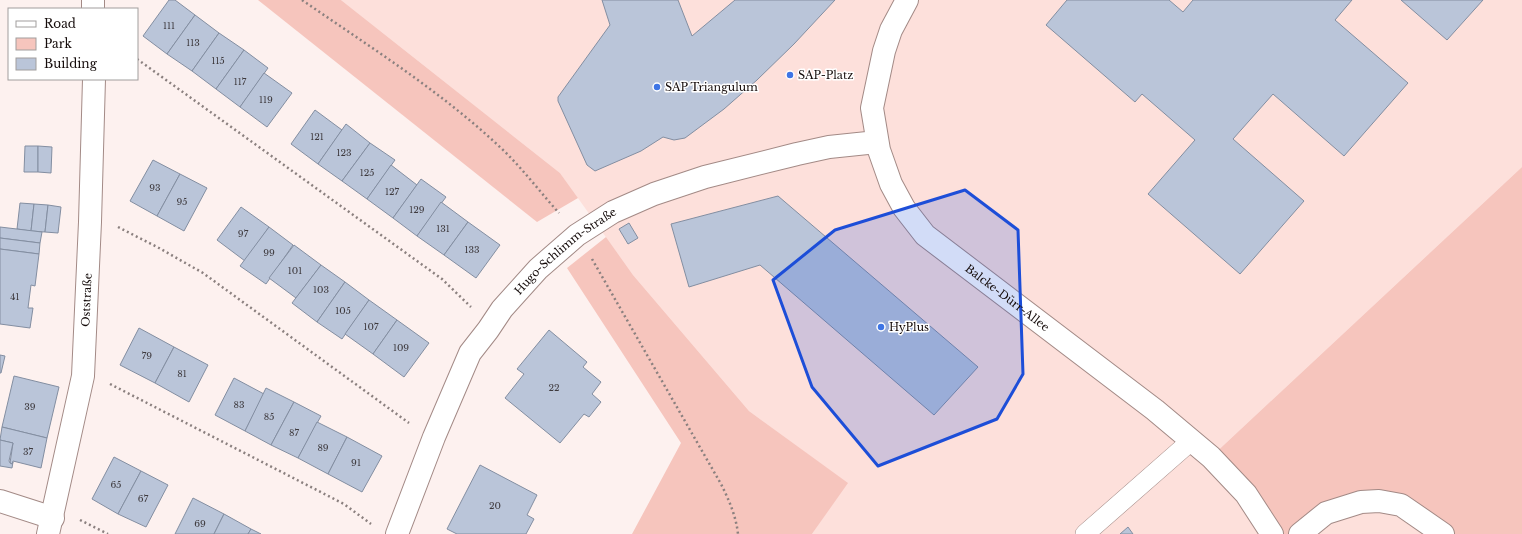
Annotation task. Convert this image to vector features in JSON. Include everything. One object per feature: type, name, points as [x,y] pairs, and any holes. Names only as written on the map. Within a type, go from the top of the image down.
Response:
[{"type":"street","name":"Balcke-Dürr-Allee","points":[[907,0],[891,30],[884,51],[872,108],[877,142],[884,168],[904,208],[925,235],[1155,410],[1211,457],[1246,494],[1272,534]]},
{"type":"street","name":"Oststraße","points":[[0,501],[50,526],[83,376],[90,222],[94,80]]},
{"type":"street","name":"Hugo-Schlimm-Straße","points":[[397,534],[434,437],[470,353],[488,330],[502,308],[532,274],[577,235],[613,212],[654,194],[705,177],[829,147],[877,142]]},
{"type":"street","points":[[1300,534],[1326,513],[1361,502],[1379,500],[1402,505],[1442,534]]},
{"type":"lane","points":[[1085,534],[1191,441]]},
{"type":"path","points":[[302,0],[414,77],[465,116],[503,150],[577,235],[721,484],[733,509],[738,534]]},
{"type":"path","points":[[138,60],[442,279],[471,307]]},
{"type":"path","points":[[90,222],[113,225],[159,248],[203,273],[411,424]]},
{"type":"path","points":[[83,376],[114,385],[344,504],[370,524]]},
{"type":"highlighted area","points":[[965,190],[1018,230],[1023,374],[997,419],[878,466],[812,387],[773,280],[835,230]]},
{"type":"shaded area","points":[[341,0],[1522,0],[1522,167],[1211,457],[1272,534],[812,534],[847,483],[749,411],[633,275],[560,173]]},
{"type":"shaded area","points":[[1379,501],[1443,534],[1300,534]]},
{"type":"green space","points":[[258,0],[341,0],[560,173],[578,198],[537,222]]},
{"type":"green space","points":[[1522,167],[1522,534],[1443,534],[1379,501],[1300,534],[1272,534],[1211,457]]},
{"type":"green space","points":[[606,237],[633,275],[749,411],[848,483],[812,534],[632,534],[681,443],[567,268]]},
{"type":"building","points":[[169,0],[175,0],[195,15],[167,54],[143,36]]},
{"type":"building","name":"SAP Triangulum","points":[[602,0],[678,0],[692,36],[735,0],[835,0],[794,44],[757,80],[724,109],[685,138],[674,140],[663,137],[641,151],[595,171],[587,165],[558,101],[558,97],[610,25]]},
{"type":"building","points":[[1067,0],[1169,0],[1183,12],[1193,0],[1352,0],[1335,20],[1408,83],[1344,156],[1273,94],[1233,139],[1304,201],[1240,274],[1148,194],[1195,140],[1142,94],[1135,102],[1046,25]]},
{"type":"building","points":[[1401,0],[1483,0],[1447,40]]},
{"type":"building","points":[[195,15],[219,33],[192,71],[167,54]]},
{"type":"building","points":[[219,33],[244,50],[216,89],[192,71]]},
{"type":"building","points":[[244,50],[268,68],[240,107],[216,89]]},
{"type":"building","points":[[264,73],[292,93],[267,127],[240,107]]},
{"type":"building","points":[[315,110],[342,130],[318,164],[291,144]]},
{"type":"building","points":[[346,124],[370,143],[342,181],[318,164]]},
{"type":"building","points":[[370,143],[395,160],[367,199],[342,181]]},
{"type":"building","points":[[25,146],[38,146],[38,172],[24,172]]},
{"type":"building","points":[[38,146],[52,147],[51,173],[38,172]]},
{"type":"building","points":[[153,160],[180,174],[157,216],[130,201]]},
{"type":"building","points":[[391,165],[417,185],[393,218],[367,199]]},
{"type":"building","points":[[180,174],[207,188],[184,231],[157,216]]},
{"type":"building","points":[[421,179],[446,197],[417,236],[393,218]]},
{"type":"building","name":"HyPlus","points":[[778,196],[978,367],[934,415],[760,265],[689,287],[671,224]]},
{"type":"building","points":[[441,202],[468,222],[444,255],[417,236]]},
{"type":"building","points":[[20,203],[34,204],[31,231],[17,229]]},
{"type":"building","points":[[34,204],[48,205],[45,232],[31,231]]},
{"type":"building","points":[[48,205],[61,207],[58,233],[45,232]]},
{"type":"building","points":[[241,207],[269,227],[245,261],[217,240]]},
{"type":"building","points":[[468,222],[500,245],[476,278],[444,255]]},
{"type":"building","points":[[629,223],[638,238],[628,244],[619,229]]},
{"type":"building","points":[[0,227],[42,232],[40,243],[0,238]]},
{"type":"building","points":[[269,227],[293,245],[266,284],[240,266]]},
{"type":"building","points":[[0,238],[40,243],[39,254],[0,249]]},
{"type":"building","points":[[294,245],[321,265],[296,298],[269,278]]},
{"type":"building","points":[[0,249],[39,254],[35,286],[31,285],[28,308],[33,308],[30,328],[0,324]]},
{"type":"building","points":[[321,265],[345,282],[317,322],[292,303]]},
{"type":"building","points":[[345,282],[369,300],[342,339],[317,322]]},
{"type":"building","points":[[369,300],[397,320],[373,354],[345,334]]},
{"type":"building","points":[[397,320],[429,343],[404,377],[373,354]]},
{"type":"building","points":[[139,328],[174,347],[155,383],[120,365]]},
{"type":"building","points":[[549,330],[587,362],[583,367],[601,382],[592,394],[601,402],[589,417],[584,414],[560,443],[505,398],[524,374],[517,369]]},
{"type":"building","points":[[174,347],[208,365],[189,402],[155,383]]},
{"type":"building","points":[[0,355],[5,356],[1,373],[0,373]]},
{"type":"building","points":[[14,376],[59,387],[47,438],[2,427]]},
{"type":"building","points":[[234,378],[264,394],[245,431],[215,415]]},
{"type":"building","points":[[266,388],[294,402],[271,445],[245,431]]},
{"type":"building","points":[[294,402],[321,416],[298,458],[271,445]]},
{"type":"building","points":[[317,422],[347,437],[328,474],[298,458]]},
{"type":"building","points":[[2,427],[47,438],[41,468],[13,461],[12,464],[10,463],[13,443],[0,440]]},
{"type":"building","points":[[347,437],[382,456],[362,492],[328,474]]},
{"type":"building","points":[[0,440],[13,443],[9,461],[12,464],[13,462],[12,468],[0,466]]},
{"type":"building","points":[[114,457],[141,471],[118,514],[92,499]]},
{"type":"building","points":[[480,465],[537,495],[527,515],[534,519],[526,534],[457,534],[447,529]]},
{"type":"building","points":[[141,471],[168,485],[146,527],[118,514]]},
{"type":"building","points":[[193,498],[224,514],[214,534],[175,534]]},
{"type":"building","points":[[224,514],[251,529],[248,534],[214,534]]},
{"type":"building","points":[[1128,527],[1133,534],[1120,534]]},
{"type":"building","points":[[251,529],[261,534],[248,534]]},
{"type":"place","name":"SAP-Platz","points":[[790,75]]},
{"type":"place","name":"SAP Triangulum","points":[[657,87]]},
{"type":"place","name":"HyPlus","points":[[881,327]]}]
